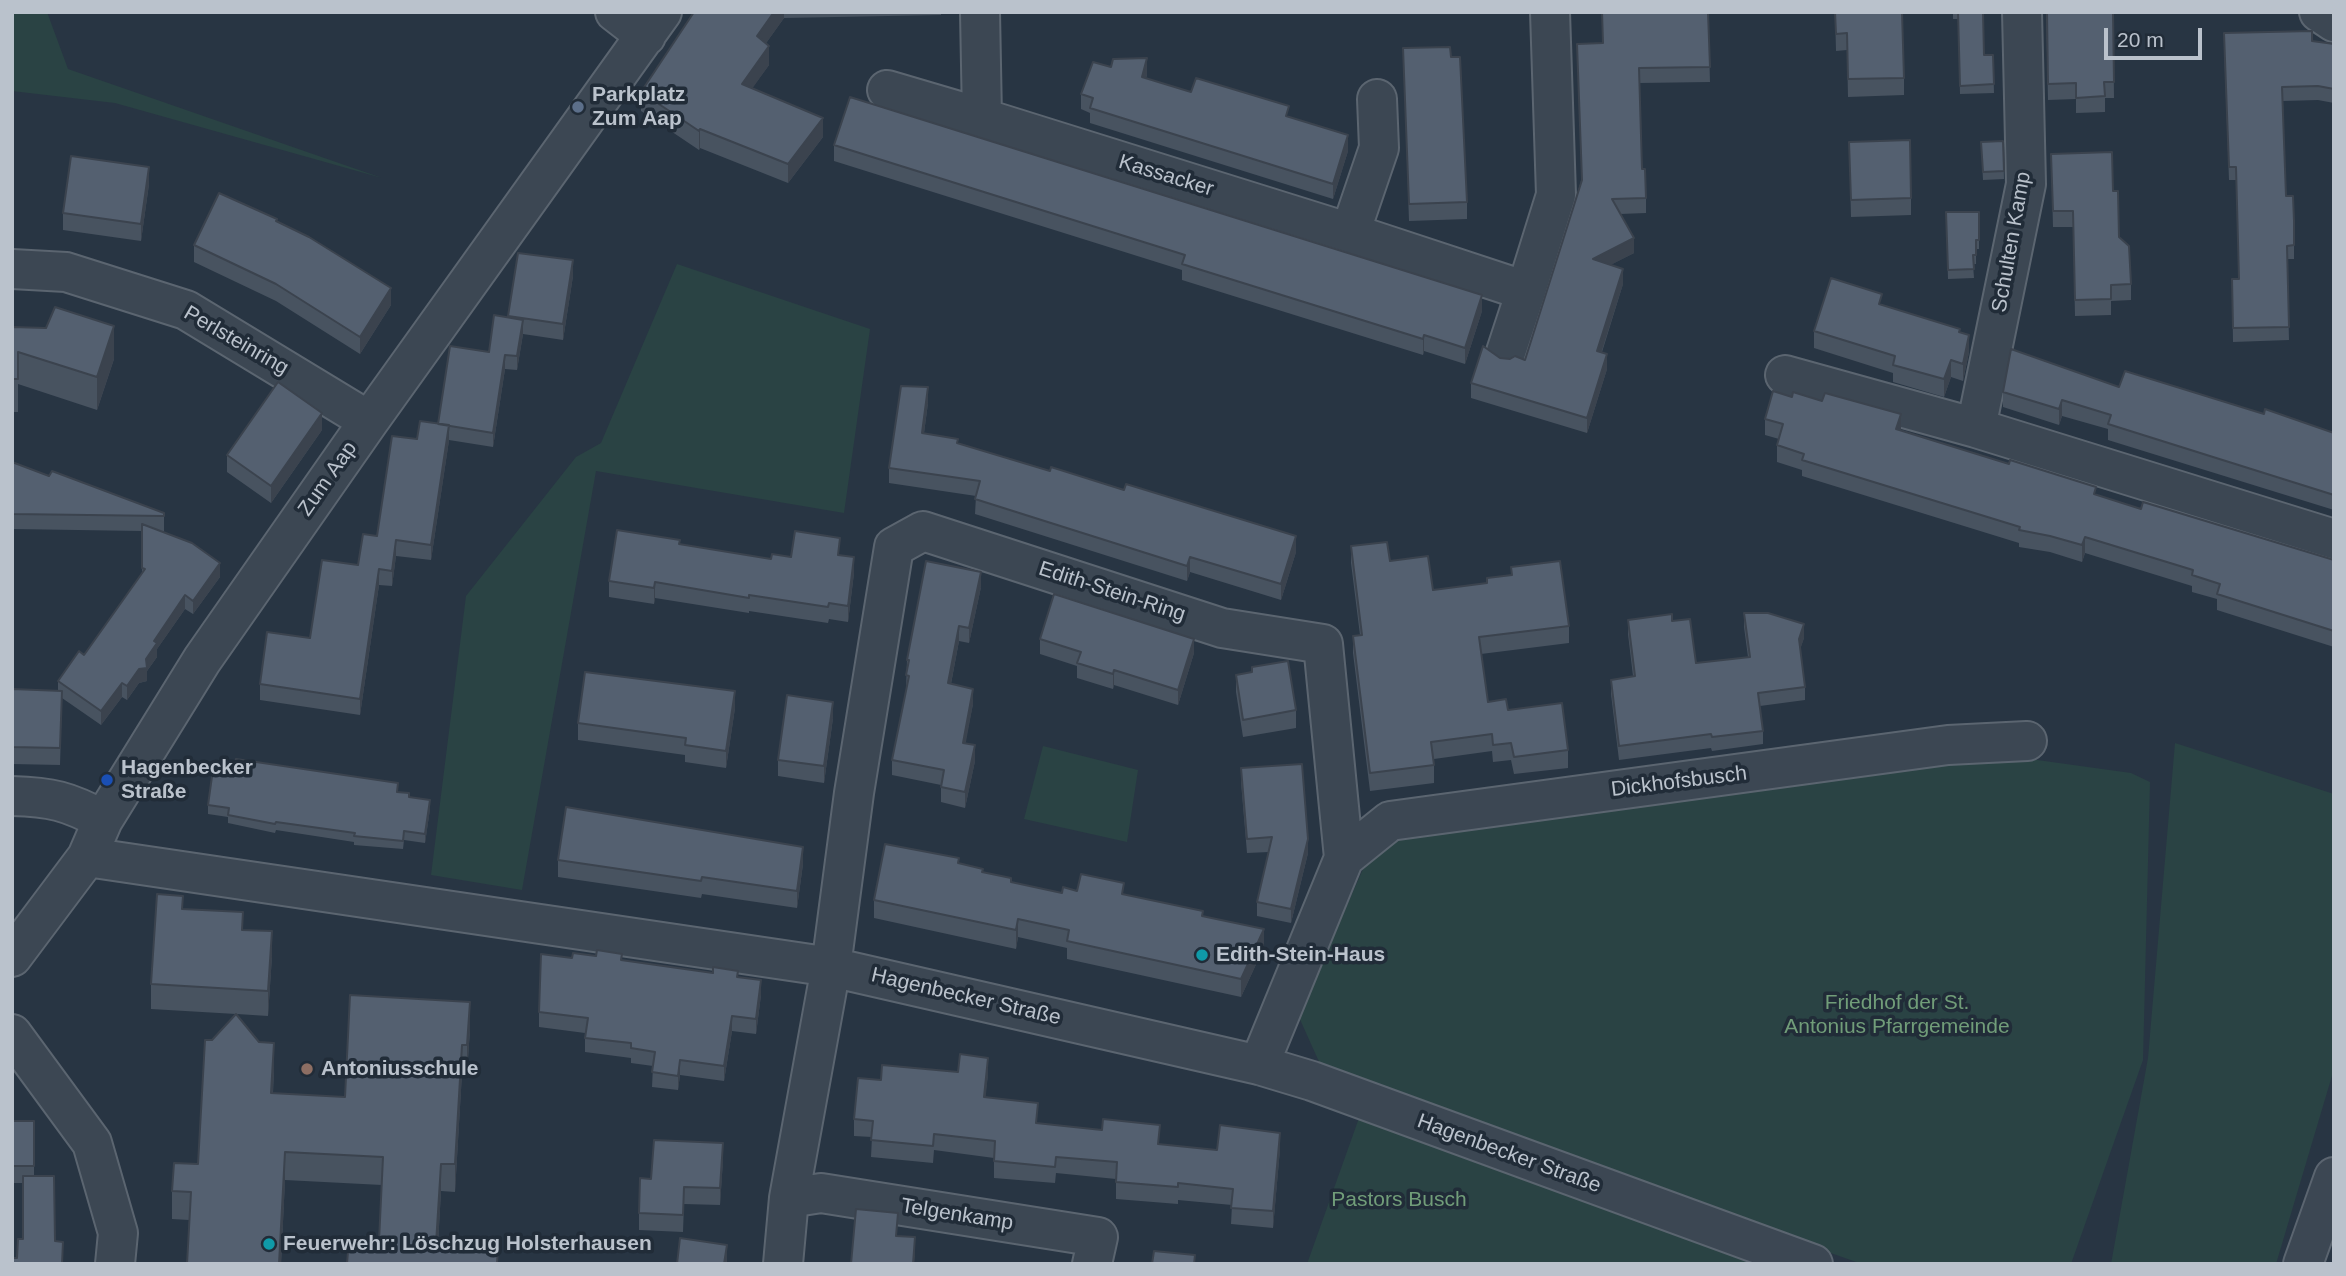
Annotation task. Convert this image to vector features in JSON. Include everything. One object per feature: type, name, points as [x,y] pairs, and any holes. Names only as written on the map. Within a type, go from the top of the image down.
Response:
[{"type":"street","points":[[615,12],[654,24]]},
{"type":"street","points":[[980,12],[982,118]]},
{"type":"street","points":[[1506,352],[1556,195],[1550,12]]},
{"type":"street","name":"Schulten Kamp","points":[[1976,428],[2026,184],[2022,12]]},
{"type":"street","points":[[2319,12],[2334,22]]},
{"type":"street","name":"Zum Aap","points":[[12,957],[87,857],[103,820],[202,660],[369,421],[654,24]]},
{"type":"street","name":"Kassacker","points":[[887,90],[1350,233],[1526,291]]},
{"type":"street","points":[[1350,233],[1379,148],[1377,99]]},
{"type":"street","name":"Perlsteinring","points":[[12,269],[66,272],[186,310],[369,421]]},
{"type":"street","points":[[1785,376],[1976,428],[2334,539]]},
{"type":"street","name":"Edith-Stein-Ring","points":[[831,967],[854,793],[894,547],[923,531],[1222,628],[1323,643],[1344,858],[1259,1065]]},
{"type":"street","name":"Dickhofsbusch","points":[[1344,858],[1390,821],[1948,745],[2027,741]]},
{"type":"street","points":[[12,796],[46,797],[78,807],[103,820]]},
{"type":"street","name":"Hagenbecker Straße","points":[[87,857],[831,967],[1259,1065],[1312,1081],[1813,1264]]},
{"type":"street","points":[[783,1264],[789,1198],[831,967]]},
{"type":"street","points":[[12,1034],[92,1143],[118,1233],[115,1264]]},
{"type":"street","points":[[2303,1264],[2334,1177]]},
{"type":"street","name":"Telgenkamp","points":[[789,1198],[821,1193],[1098,1237],[1092,1264]]},
{"type":"green space","points":[[12,12],[47,12],[68,69],[382,178],[115,103],[12,91]]},
{"type":"green space","points":[[677,264],[870,329],[844,513],[596,471],[522,890],[431,875],[466,596],[576,457],[601,443]]},
{"type":"green space","points":[[2175,743],[2334,794],[2334,1069],[2276,1264],[2111,1264],[2148,1058]]},
{"type":"green space","points":[[1043,746],[1138,770],[1127,842],[1024,819]]},
{"type":"green space","name":"Friedhof der St. Antonius Pfarrgemeinde","points":[[2030,759],[2131,773],[2150,782],[2143,1060],[2071,1264],[1862,1264],[1325,1075],[1298,1015],[1368,858],[1402,832],[1929,764]]},
{"type":"green space","name":"Pastors Busch","points":[[1359,1118],[1767,1264],[1307,1264]]},
{"type":"building","points":[[694,12],[774,12],[757,36],[769,46],[742,84],[823,118],[788,164],[700,129],[699,131],[641,92]]},
{"type":"building","points":[[1602,12],[1708,12],[1710,67],[1639,68],[1642,169],[1645,169],[1646,198],[1612,199],[1634,238],[1593,259],[1623,269],[1597,351],[1607,354],[1587,418],[1471,383],[1483,346],[1500,358],[1510,359],[1515,356],[1525,360],[1582,180],[1577,44],[1603,43]]},
{"type":"building","points":[[1835,12],[1902,12],[1904,78],[1848,79],[1847,33],[1836,34]]},
{"type":"building","points":[[1958,12],[1983,12],[1984,55],[1993,55],[1994,84],[1960,86]]},
{"type":"building","points":[[2047,12],[2113,12],[2114,82],[2104,82],[2105,96],[2076,98],[2076,83],[2048,84]]},
{"type":"building","points":[[2312,31],[2312,41],[2334,44],[2334,89],[2318,86],[2282,87],[2286,196],[2293,196],[2294,221],[2294,245],[2287,246],[2289,327],[2233,328],[2232,279],[2239,279],[2236,167],[2229,167],[2224,33]]},
{"type":"building","points":[[1450,47],[1451,57],[1460,57],[1467,202],[1409,204],[1403,48]]},
{"type":"building","points":[[1147,58],[1142,77],[1191,92],[1196,78],[1289,106],[1286,116],[1348,135],[1333,184],[1090,108],[1093,98],[1081,94],[1093,62],[1111,67],[1113,59]]},
{"type":"building","points":[[850,97],[1482,295],[1465,348],[1424,335],[1423,339],[1182,264],[1185,255],[834,145]]},
{"type":"building","points":[[1910,140],[1911,198],[1851,200],[1849,142]]},
{"type":"building","points":[[2003,141],[2004,171],[1983,172],[1981,142]]},
{"type":"building","points":[[2112,152],[2113,191],[2118,191],[2119,237],[2129,246],[2131,284],[2111,285],[2111,299],[2075,300],[2073,211],[2053,211],[2051,154]]},
{"type":"building","points":[[71,156],[149,167],[141,224],[63,213]]},
{"type":"building","points":[[219,193],[277,219],[276,221],[309,237],[391,288],[360,337],[276,284],[194,245]]},
{"type":"building","points":[[1946,212],[1979,212],[1979,240],[1976,240],[1976,255],[1973,255],[1974,269],[1948,270]]},
{"type":"building","points":[[518,253],[573,260],[563,324],[508,316]]},
{"type":"building","points":[[1831,278],[1882,294],[1879,304],[1960,329],[1959,332],[1969,335],[1963,364],[1951,360],[1944,379],[1893,365],[1895,356],[1814,331]]},
{"type":"building","points":[[55,307],[114,326],[97,377],[18,352],[18,379],[12,379],[12,327],[46,328]]},
{"type":"building","points":[[494,315],[523,320],[517,356],[505,355],[493,433],[438,424],[450,346],[489,352]]},
{"type":"building","points":[[2011,349],[2119,387],[2125,371],[2264,414],[2265,409],[2334,433],[2334,495],[2108,424],[2111,415],[2062,400],[2059,409],[2003,392]]},
{"type":"building","points":[[278,382],[322,413],[271,486],[227,455]]},
{"type":"building","points":[[901,386],[928,387],[922,433],[958,439],[957,443],[1050,471],[1051,467],[1124,490],[1126,484],[1296,536],[1281,584],[1190,557],[1187,566],[975,499],[980,481],[889,468]]},
{"type":"building","points":[[1773,391],[1792,397],[1793,392],[1822,401],[1825,393],[1901,414],[1896,429],[2009,464],[2010,460],[2096,487],[2094,494],[2141,509],[2143,502],[2334,560],[2334,631],[2217,594],[2220,584],[2192,575],[2193,570],[2085,537],[2082,545],[2019,530],[2020,527],[1802,460],[1804,454],[1777,445],[1783,424],[1765,419]]},
{"type":"building","points":[[420,421],[449,425],[431,545],[396,540],[392,571],[379,569],[360,699],[260,684],[267,632],[310,638],[322,560],[358,565],[363,534],[377,536],[392,436],[417,439]]},
{"type":"building","points":[[12,462],[49,476],[52,471],[164,513],[164,516],[12,514]]},
{"type":"building","points":[[142,524],[192,543],[220,563],[193,601],[185,595],[154,641],[157,643],[146,659],[147,668],[139,669],[127,686],[122,683],[101,711],[58,681],[79,651],[84,655],[145,569],[142,568]]},
{"type":"building","points":[[617,530],[680,540],[679,544],[771,559],[772,554],[791,557],[795,531],[840,538],[838,555],[854,557],[848,606],[829,603],[828,607],[749,595],[749,598],[655,582],[654,588],[609,581]]},
{"type":"building","points":[[1387,542],[1390,561],[1428,556],[1433,590],[1487,583],[1487,578],[1512,575],[1511,567],[1560,561],[1569,626],[1479,637],[1488,702],[1506,699],[1508,710],[1562,703],[1568,750],[1514,757],[1511,743],[1493,745],[1492,734],[1431,742],[1434,765],[1370,773],[1353,636],[1362,635],[1351,546]]},
{"type":"building","points":[[926,561],[981,572],[969,628],[959,626],[948,683],[973,689],[963,743],[975,745],[965,792],[941,787],[944,770],[892,760],[909,676],[906,675],[907,660]]},
{"type":"building","points":[[1054,594],[1194,639],[1178,690],[1114,670],[1113,674],[1077,663],[1081,652],[1040,639]]},
{"type":"building","points":[[1744,613],[1768,613],[1804,624],[1799,639],[1805,687],[1758,693],[1763,731],[1712,737],[1711,734],[1619,746],[1611,680],[1635,676],[1628,620],[1672,614],[1672,621],[1690,619],[1696,663],[1750,657]]},
{"type":"building","points":[[1288,661],[1296,710],[1243,720],[1236,675],[1252,672],[1252,667]]},
{"type":"building","points":[[585,672],[735,691],[726,751],[685,745],[686,738],[578,723]]},
{"type":"building","points":[[12,689],[62,691],[60,748],[12,747]]},
{"type":"building","points":[[787,695],[833,702],[824,766],[778,760]]},
{"type":"building","points":[[236,759],[398,783],[397,792],[430,800],[425,834],[404,831],[403,841],[354,836],[355,833],[275,824],[228,815],[229,808],[208,805],[214,762],[235,765]]},
{"type":"building","points":[[1302,764],[1308,839],[1291,909],[1257,902],[1272,837],[1247,839],[1241,768]]},
{"type":"building","points":[[566,807],[803,847],[797,891],[702,877],[701,881],[558,860]]},
{"type":"building","points":[[885,844],[959,858],[958,863],[983,869],[982,872],[1011,878],[1011,882],[1062,893],[1063,887],[1077,891],[1081,874],[1124,883],[1122,894],[1203,911],[1202,916],[1264,929],[1241,979],[1067,941],[1069,930],[1018,919],[1016,930],[874,900]]},
{"type":"building","points":[[157,894],[183,896],[182,909],[243,912],[242,930],[272,931],[268,991],[151,984]]},
{"type":"building","points":[[597,950],[622,954],[621,960],[713,973],[713,967],[738,971],[737,977],[761,980],[756,1019],[732,1016],[724,1066],[680,1060],[678,1076],[652,1072],[655,1052],[631,1048],[631,1043],[585,1038],[588,1018],[539,1012],[541,954],[572,958],[573,953],[596,956]]},
{"type":"building","points":[[350,995],[470,1002],[467,1045],[462,1045],[455,1164],[441,1164],[436,1244],[498,1248],[497,1264],[347,1264],[349,1239],[379,1241],[383,1157],[285,1152],[279,1264],[187,1264],[191,1192],[172,1191],[174,1163],[198,1164],[205,1040],[212,1040],[236,1014],[259,1042],[274,1043],[271,1093],[345,1097]]},
{"type":"building","points":[[960,1054],[988,1058],[984,1097],[1038,1103],[1036,1123],[1102,1130],[1103,1119],[1160,1125],[1158,1144],[1217,1150],[1220,1125],[1280,1133],[1273,1211],[1231,1208],[1233,1189],[1178,1183],[1178,1187],[1116,1182],[1117,1162],[1056,1157],[1055,1167],[994,1161],[995,1141],[934,1134],[933,1146],[871,1140],[873,1121],[854,1119],[858,1078],[881,1080],[882,1065],[958,1072]]},
{"type":"building","points":[[12,1121],[34,1121],[34,1166],[12,1166]]},
{"type":"building","points":[[654,1140],[723,1143],[720,1188],[684,1187],[683,1215],[639,1213],[640,1178],[651,1179]]},
{"type":"building","points":[[23,1176],[54,1176],[55,1241],[63,1242],[62,1264],[12,1264],[12,1258],[17,1258],[18,1239],[23,1239]]},
{"type":"building","points":[[856,1209],[898,1213],[896,1236],[915,1237],[913,1264],[851,1264]]},
{"type":"building","points":[[680,1238],[727,1245],[724,1264],[677,1264]]},
{"type":"building","points":[[1154,1251],[1195,1255],[1194,1264],[1152,1264]]},
{"type":"place","name":"Parkplatz Zum Aap","points":[[578,107]]},
{"type":"place","name":"Hagenbecker Straße","points":[[107,780]]},
{"type":"place","name":"Edith-Stein-Haus","points":[[1202,955]]},
{"type":"place","name":"Antoniusschule","points":[[307,1069]]},
{"type":"place","name":"Feuerwehr: Löschzug Holsterhausen","points":[[269,1244]]}]
